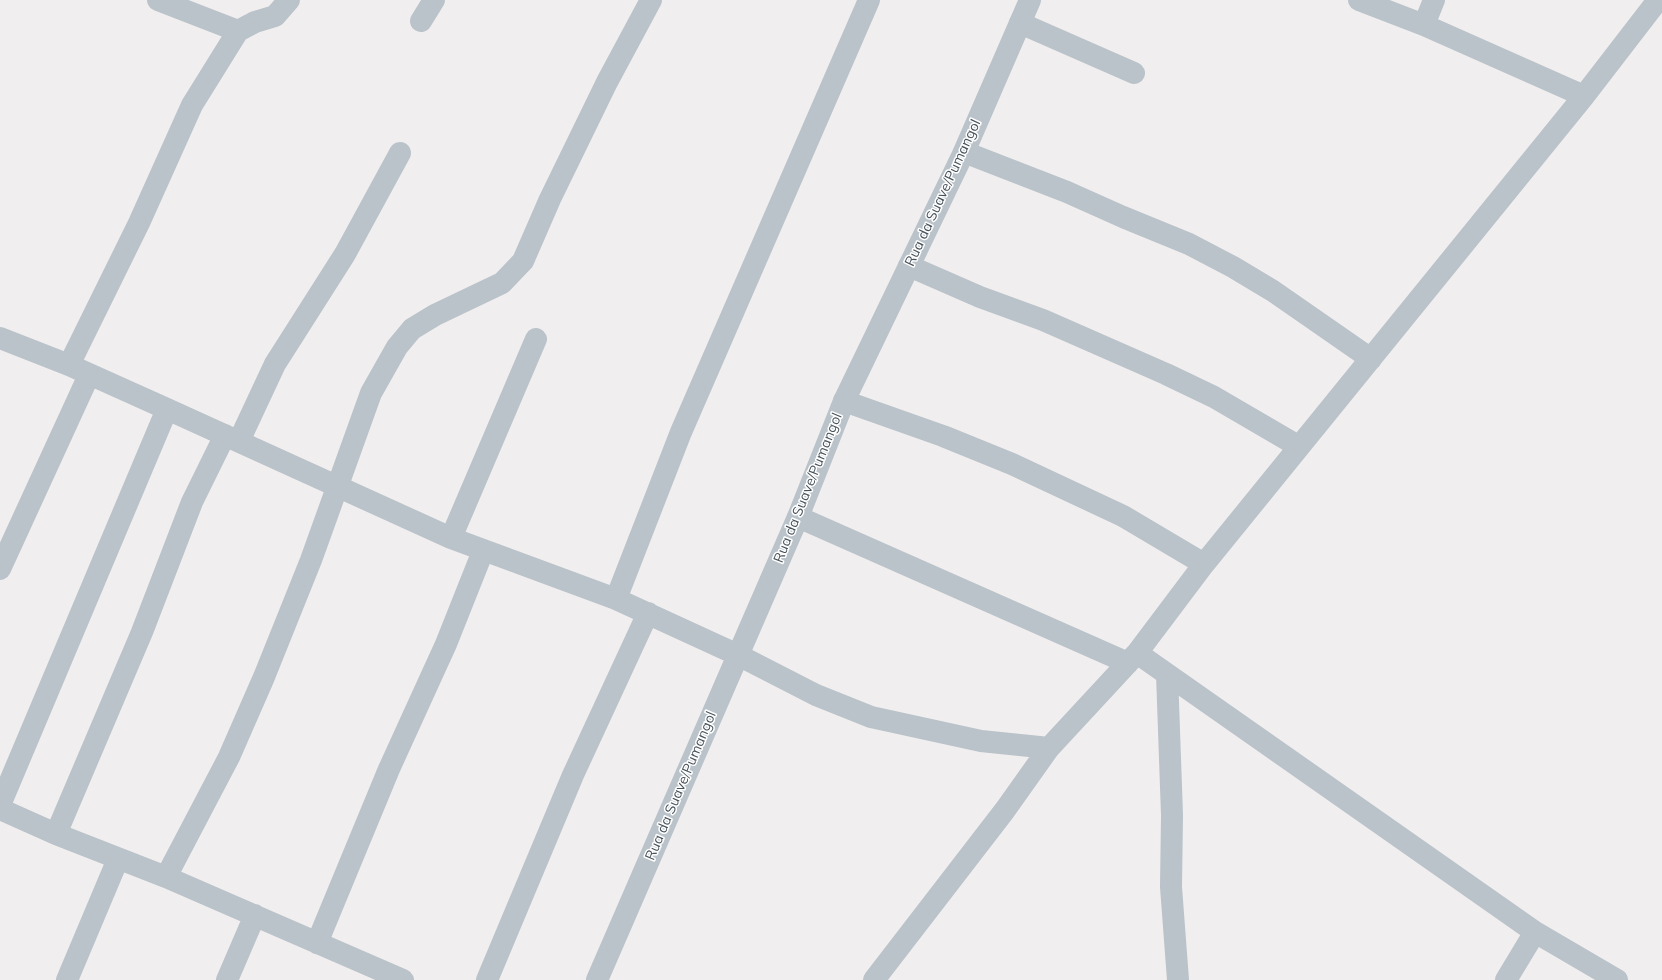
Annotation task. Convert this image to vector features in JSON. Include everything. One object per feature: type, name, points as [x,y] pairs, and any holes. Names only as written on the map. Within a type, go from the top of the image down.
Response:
[{"type":"street","points":[[158,0],[238,31]]},
{"type":"street","points":[[68,365],[139,223],[192,105],[238,31],[255,22],[275,16],[289,0]]},
{"type":"street","points":[[421,21],[434,0]]},
{"type":"street","points":[[166,877],[229,757],[264,677],[311,560],[371,393],[397,347],[412,329],[435,315],[502,283],[523,261],[550,198],[594,109],[651,0]]},
{"type":"street","points":[[616,599],[681,432],[868,0]]},
{"type":"street","name":"Rua da Suave/Pumangol","points":[[597,980],[798,516],[844,401],[964,152],[1030,0]]},
{"type":"street","points":[[1359,0],[1424,25],[1584,96]]},
{"type":"street","points":[[1424,25],[1434,0]]},
{"type":"street","points":[[874,980],[1005,810],[1049,748],[1132,658],[1204,564],[1298,446],[1372,359],[1584,96],[1658,0]]},
{"type":"street","points":[[1020,23],[1134,72]]},
{"type":"street","points":[[964,152],[1067,192],[1189,244],[1233,267],[1273,291],[1372,359]]},
{"type":"street","points":[[56,834],[142,632],[192,502],[345,254],[400,153]]},
{"type":"street","points":[[909,266],[980,297],[1043,320],[1166,374],[1214,397],[1298,446]]},
{"type":"street","points":[[0,338],[68,365],[168,409],[336,487],[451,538],[616,599],[738,655],[816,695],[871,717],[981,741],[1049,748]]},
{"type":"street","points":[[451,538],[536,339]]},
{"type":"street","points":[[0,569],[88,375]]},
{"type":"street","points":[[844,401],[943,436],[1012,464],[1123,516],[1204,564]]},
{"type":"street","points":[[0,805],[168,409]]},
{"type":"street","points":[[798,516],[1167,674],[1535,932],[1617,980]]},
{"type":"street","points":[[317,943],[389,769],[446,644],[483,551]]},
{"type":"street","points":[[487,980],[573,775],[648,613]]},
{"type":"street","points":[[1167,674],[1172,814],[1171,887],[1178,980]]},
{"type":"street","points":[[0,809],[56,834],[166,877],[403,980]]},
{"type":"street","points":[[67,980],[118,859]]},
{"type":"street","points":[[227,980],[255,916]]},
{"type":"street","points":[[1506,980],[1535,932]]}]
